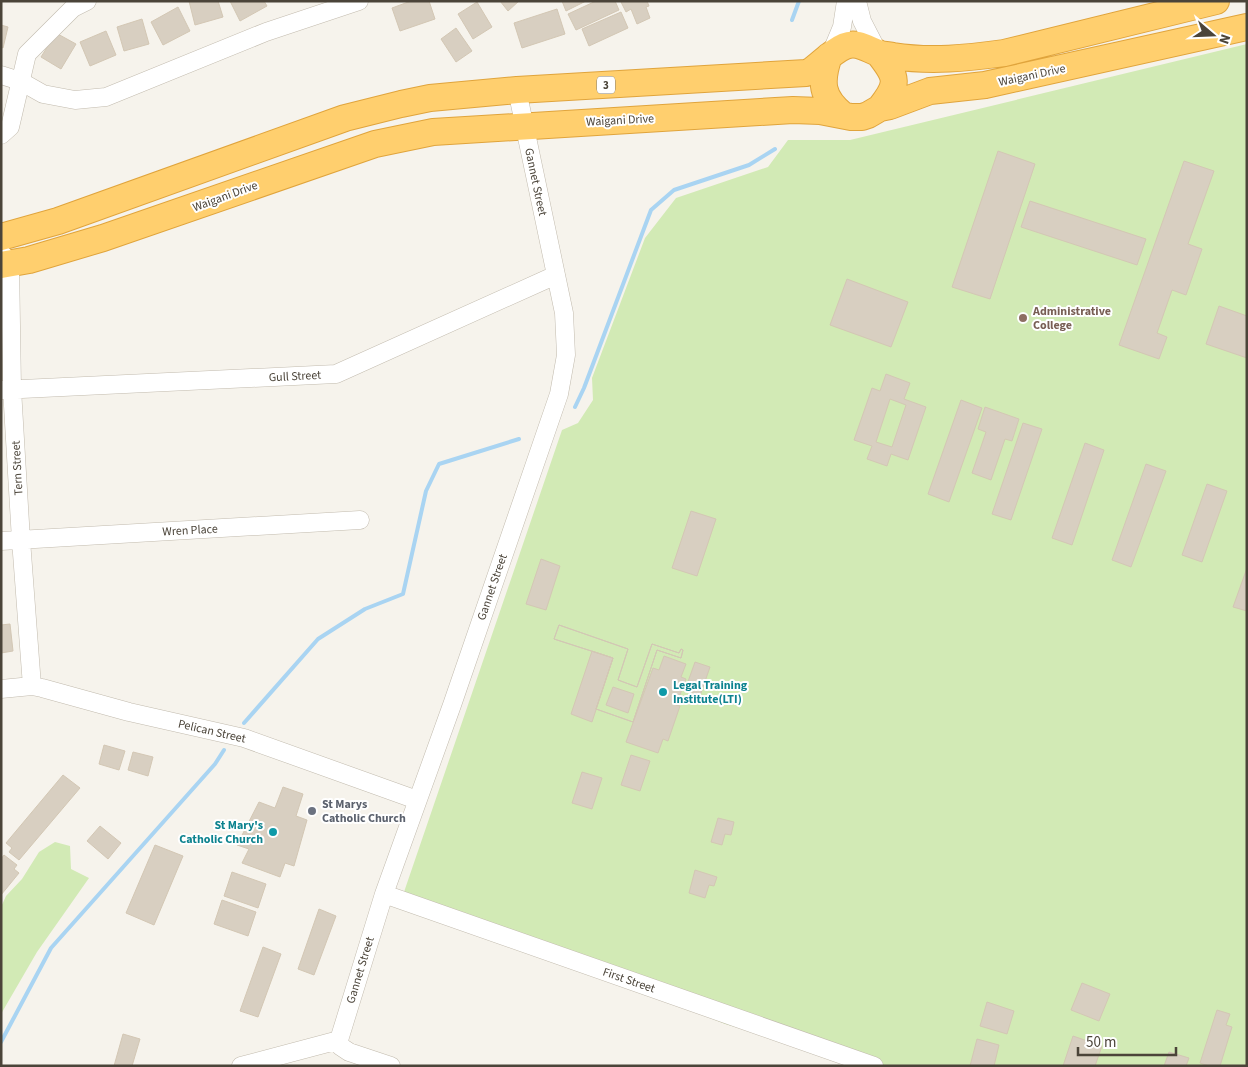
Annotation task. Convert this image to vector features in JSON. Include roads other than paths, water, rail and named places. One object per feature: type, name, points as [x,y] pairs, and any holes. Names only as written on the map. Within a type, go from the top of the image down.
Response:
[{"type":"highway","name":"3","points":[[1,237],[58,221],[345,118],[430,98],[517,90],[806,73],[845,46],[854,45],[865,47],[879,54],[932,60],[969,57],[1004,52],[1216,1]]},
{"type":"highway","name":"Waigani Drive","points":[[4,260],[29,260],[103,238],[375,144],[433,132],[792,110],[862,117],[868,116],[880,108],[930,91],[985,85],[1247,27]]},
{"type":"highway","points":[[879,54],[892,73],[894,82],[892,91],[880,108]]},
{"type":"highway","points":[[829,56],[822,79],[824,88],[833,106],[843,115]]},
{"type":"street","points":[[1,135],[10,128],[27,54],[73,8],[87,1]]},
{"type":"street","points":[[1,75],[20,81],[43,94],[75,100],[106,96],[266,32],[359,1]]},
{"type":"street","points":[[829,56],[842,27],[846,1]]},
{"type":"street","points":[[857,1],[862,21],[879,54]]},
{"type":"street","name":"Gannet Street","points":[[339,1040],[384,894],[548,428],[562,380],[567,347],[564,313],[532,158],[523,126],[517,90]]},
{"type":"street","name":"Tern Street","points":[[4,260],[7,390],[32,686]]},
{"type":"street","name":"Gull Street","points":[[7,390],[336,374],[556,275]]},
{"type":"street","name":"Wren Place","points":[[1,541],[360,520]]},
{"type":"street","name":"Pelican Street","points":[[1,689],[32,686],[69,694],[129,712],[244,738],[417,800]]},
{"type":"street","name":"First Street","points":[[384,894],[874,1066]]},
{"type":"street","points":[[241,1066],[339,1040],[340,1046],[349,1052],[391,1066]]},
{"type":"waterway","points":[[792,20],[799,1]]},
{"type":"waterway","points":[[575,407],[584,388],[651,210],[674,190],[749,165],[775,149]]},
{"type":"waterway","points":[[244,723],[318,639],[365,609],[403,594],[426,491],[439,464],[519,439]]},
{"type":"waterway","points":[[1,1042],[51,948],[215,764],[224,750]]},
{"type":"place","name":"Administrative College","points":[[1023,318]]},
{"type":"place","name":"Legal Training Institute(LTI)","points":[[663,692]]},
{"type":"place","name":"St Marys Catholic Church","points":[[312,811]]},
{"type":"place","name":"St Mary's Catholic Church","points":[[273,832]]}]
